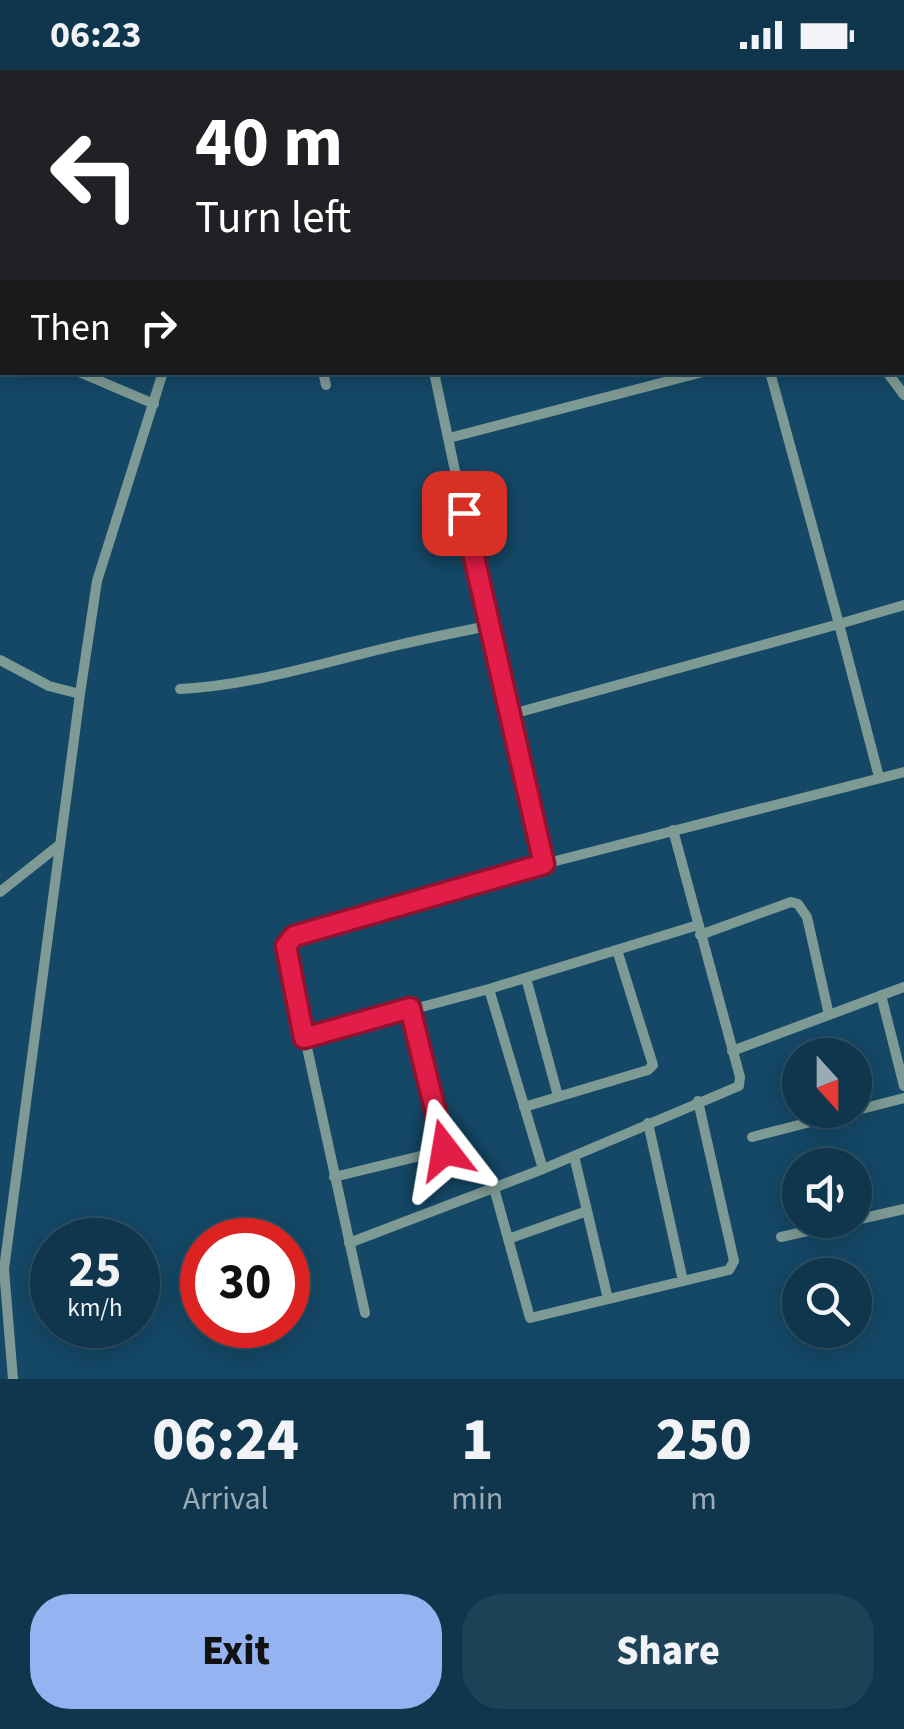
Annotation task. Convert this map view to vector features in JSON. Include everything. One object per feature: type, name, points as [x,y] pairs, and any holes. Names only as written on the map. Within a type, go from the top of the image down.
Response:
[{"type":"street","points":[[86,375],[154,404]]},
{"type":"street","points":[[13,1379],[4,1268],[80,694],[98,581],[162,375]]},
{"type":"street","points":[[435,375],[544,864]]},
{"type":"street","points":[[449,438],[691,375]]},
{"type":"street","points":[[771,375],[879,777]]},
{"type":"street","points":[[510,715],[904,605]]},
{"type":"street","points":[[180,689],[302,672],[397,645],[488,626]]},
{"type":"street","points":[[0,660],[49,686],[80,694]]},
{"type":"street","points":[[364,1313],[286,946],[294,936],[544,864],[904,772]]},
{"type":"street","points":[[348,1243],[543,1169],[739,1086],[740,1077],[673,830]]},
{"type":"street","points":[[0,892],[58,846]]},
{"type":"street","points":[[304,1038],[791,902],[798,904],[807,917],[828,1015]]},
{"type":"street","points":[[524,1107],[653,1066],[617,950]]},
{"type":"street","points":[[526,978],[558,1096]]},
{"type":"street","points":[[732,1051],[904,987]]},
{"type":"street","points":[[489,989],[543,1169]]},
{"type":"street","points":[[881,996],[904,1086]]},
{"type":"street","points":[[334,1177],[445,1150],[410,1008]]},
{"type":"street","points":[[752,1138],[904,1098]]},
{"type":"street","points":[[494,1188],[530,1318],[729,1270],[734,1264],[698,1101]]},
{"type":"street","points":[[648,1123],[683,1281]]},
{"type":"street","points":[[574,1156],[608,1299]]},
{"type":"street","points":[[781,1237],[904,1210]]},
{"type":"street","points":[[508,1239],[588,1211]]},
{"type":"route","points":[[445,1150],[410,1008],[304,1038],[286,946],[294,936],[544,864],[464,513]]}]
